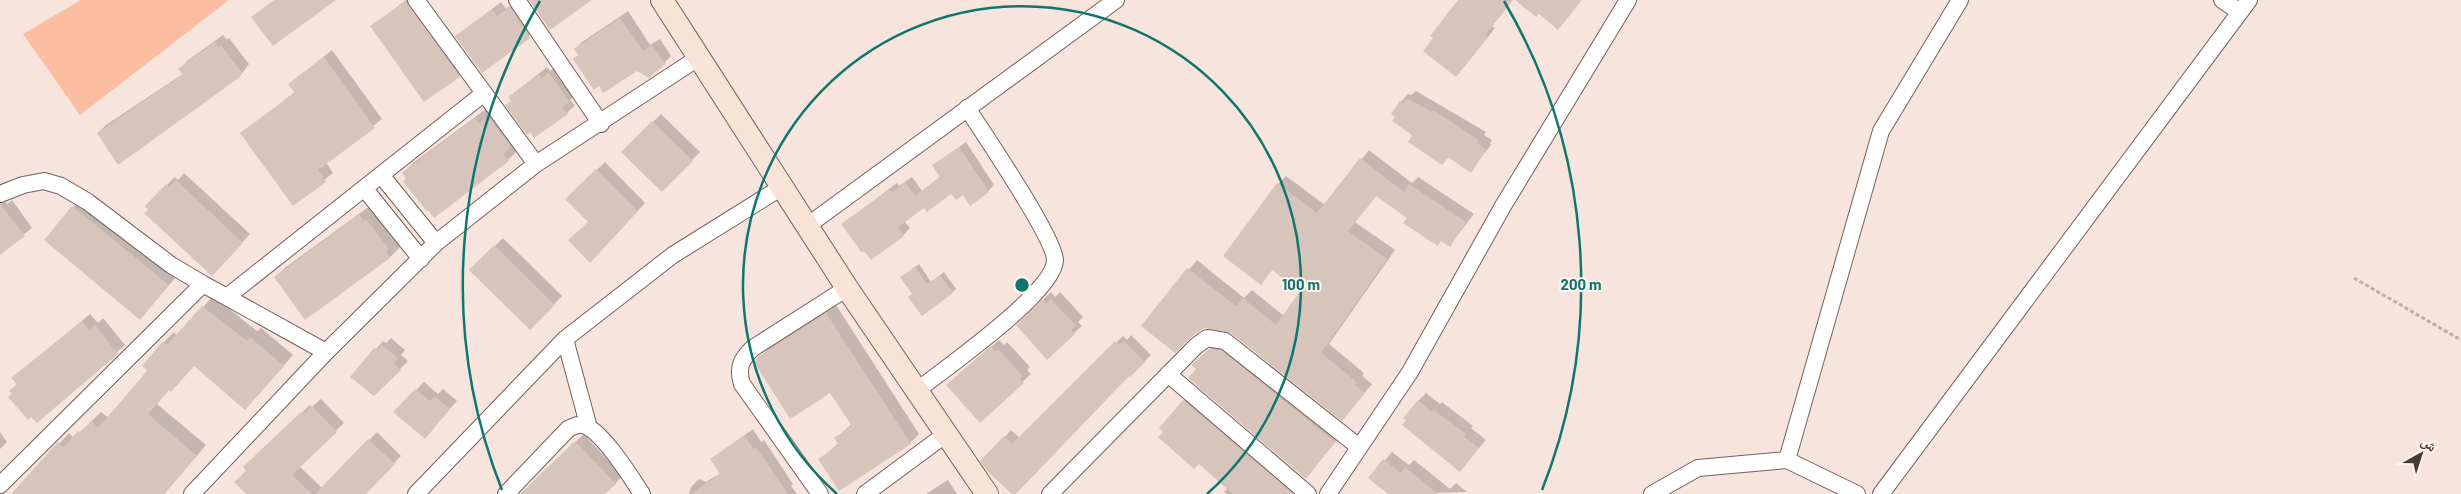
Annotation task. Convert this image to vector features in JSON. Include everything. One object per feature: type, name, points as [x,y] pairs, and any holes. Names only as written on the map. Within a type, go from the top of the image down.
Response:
[{"type":"main road","points":[[662,0],[806,226],[988,494]]},
{"type":"street","points":[[416,0],[536,164]]},
{"type":"street","points":[[517,0],[601,124]]},
{"type":"street","points":[[806,226],[1116,0]]},
{"type":"street","points":[[1328,494],[1410,372],[1503,206],[1628,0]]},
{"type":"street","points":[[1787,460],[1881,132],[1960,0]]},
{"type":"street","points":[[1881,494],[2244,6],[2222,0]]},
{"type":"street","points":[[192,494],[326,352],[436,243],[536,164],[601,124],[698,58]]},
{"type":"street","points":[[228,296],[483,94]]},
{"type":"street","points":[[918,390],[1010,317],[1045,284],[1053,270],[1053,250],[967,108]]},
{"type":"street","points":[[381,175],[436,243]]},
{"type":"street","points":[[0,194],[22,185],[44,181],[61,186],[88,202],[171,265],[326,352]]},
{"type":"street","points":[[416,494],[565,339],[673,255],[782,187]]},
{"type":"street","points":[[364,188],[421,259]]},
{"type":"street","points":[[0,485],[202,284]]},
{"type":"street","points":[[820,494],[742,384],[739,373],[745,356],[753,348],[847,288]]},
{"type":"street","points":[[1050,494],[1196,346],[1208,338],[1225,341],[1359,447]]},
{"type":"street","points":[[565,339],[589,428],[622,465],[642,494]]},
{"type":"street","points":[[1168,374],[1308,494]]},
{"type":"street","points":[[506,494],[568,429],[578,424],[589,428]]},
{"type":"street","points":[[865,494],[946,434]]},
{"type":"street","points":[[1652,494],[1698,468],[1787,460],[1856,494]]},
{"type":"path","points":[[2354,278],[2461,340]]},
{"type":"shaded area","points":[[81,0],[229,0],[80,115],[23,34]]},
{"type":"building","points":[[274,0],[336,0],[273,46],[251,17]]},
{"type":"building","points":[[529,0],[592,0],[550,30]]},
{"type":"building","points":[[1458,0],[1513,0],[1485,35],[1488,37],[1456,77],[1423,51],[1433,38],[1430,36]]},
{"type":"building","points":[[1515,0],[1582,0],[1558,30],[1539,14],[1536,17]]},
{"type":"building","points":[[406,1],[460,77],[424,102],[370,26]]},
{"type":"building","points":[[510,7],[530,38],[482,73],[455,36],[492,9],[497,16]]},
{"type":"building","points":[[620,18],[643,51],[652,45],[665,64],[649,78],[637,71],[603,93],[599,86],[594,90],[573,59],[578,55],[574,49]]},
{"type":"building","points":[[215,42],[218,47],[221,45],[242,73],[239,75],[240,77],[118,165],[97,133],[178,78],[182,74],[178,69]]},
{"type":"building","points":[[324,57],[375,128],[318,170],[326,182],[293,206],[240,133],[295,93],[288,84]]},
{"type":"building","points":[[549,73],[570,102],[562,107],[568,114],[534,138],[530,132],[527,135],[505,105],[511,101],[508,97],[539,74],[542,78]]},
{"type":"building","points":[[1407,98],[1432,112],[1433,110],[1479,140],[1477,143],[1485,149],[1471,173],[1448,157],[1442,165],[1408,142],[1412,135],[1392,121],[1395,117],[1391,114],[1400,101],[1404,103]]},
{"type":"building","points":[[489,117],[511,147],[503,154],[509,161],[434,218],[428,210],[427,212],[403,181],[406,179],[402,173],[475,118],[479,123]]},
{"type":"building","points":[[652,121],[693,161],[662,192],[621,152]]},
{"type":"building","points":[[959,147],[989,192],[970,206],[963,195],[956,200],[951,194],[927,212],[924,208],[898,227],[904,236],[871,260],[864,251],[862,253],[841,224],[890,189],[892,192],[905,182],[915,196],[940,177],[932,165]]},
{"type":"building","points":[[1360,158],[1404,192],[1409,184],[1466,222],[1450,247],[1441,241],[1438,246],[1403,223],[1407,218],[1376,196],[1348,231],[1387,259],[1321,353],[1357,382],[1355,385],[1365,393],[1342,421],[1231,333],[1204,328],[1190,338],[1175,353],[1141,326],[1187,268],[1236,306],[1243,298],[1276,325],[1300,291],[1272,270],[1261,285],[1223,256],[1277,183],[1317,213]]},
{"type":"building","points":[[596,169],[638,211],[590,263],[568,240],[588,222],[565,199]]},
{"type":"building","points":[[176,180],[243,243],[212,276],[144,213],[148,210],[145,206],[166,184],[169,187]]},
{"type":"building","points":[[0,204],[25,236],[0,255]]},
{"type":"building","points":[[72,206],[169,285],[140,320],[44,240]]},
{"type":"building","points":[[359,215],[364,221],[366,219],[389,249],[386,251],[390,258],[305,320],[274,277]]},
{"type":"building","points":[[494,245],[555,305],[530,330],[469,270]]},
{"type":"building","points":[[915,267],[927,284],[940,275],[953,293],[922,316],[908,297],[912,294],[900,277]]},
{"type":"building","points":[[1043,299],[1047,304],[1051,299],[1076,326],[1071,330],[1075,334],[1047,360],[1016,325]]},
{"type":"building","points":[[202,306],[247,341],[250,337],[284,366],[245,410],[194,366],[171,392],[169,390],[148,414],[197,456],[164,494],[11,494],[58,442],[64,447],[78,431],[81,433],[91,421],[98,428],[142,377],[147,370],[142,366],[163,341],[167,345]]},
{"type":"building","points":[[826,313],[911,444],[839,491],[818,459],[839,445],[834,438],[852,426],[830,393],[790,419],[754,362],[759,356]]},
{"type":"building","points":[[82,321],[89,330],[95,325],[118,354],[37,423],[31,417],[28,420],[8,397],[12,394],[9,391],[17,384],[11,378]]},
{"type":"building","points":[[1115,341],[1119,345],[1124,341],[1145,362],[1129,376],[1016,494],[1012,494],[986,470],[980,461],[1004,436],[1012,444]]},
{"type":"building","points":[[382,345],[398,358],[394,364],[401,370],[374,396],[350,377],[374,348],[378,350]]},
{"type":"building","points":[[991,346],[995,352],[998,349],[1023,376],[1020,379],[1024,383],[980,423],[946,385]]},
{"type":"building","points":[[1209,349],[1221,350],[1335,442],[1306,479],[1188,378],[1196,369],[1191,365]]},
{"type":"building","points":[[415,389],[430,401],[434,396],[450,409],[425,439],[393,412]]},
{"type":"building","points":[[1183,400],[1293,494],[1233,494],[1199,464],[1194,469],[1158,437],[1163,432],[1159,428]]},
{"type":"building","points":[[1418,400],[1432,412],[1434,410],[1466,434],[1464,437],[1479,448],[1460,472],[1402,425],[1406,420],[1403,418]]},
{"type":"building","points":[[312,406],[337,432],[292,475],[312,494],[246,494],[234,482],[246,471],[243,467],[301,412],[304,414]]},
{"type":"building","points":[[745,436],[753,449],[756,447],[788,494],[691,494],[720,474],[710,459]]},
{"type":"building","points":[[368,439],[395,464],[366,494],[315,494]]},
{"type":"building","points":[[575,441],[616,484],[605,494],[520,494]]},
{"type":"building","points":[[1383,459],[1401,473],[1405,467],[1438,494],[1388,494],[1368,478]]}]
